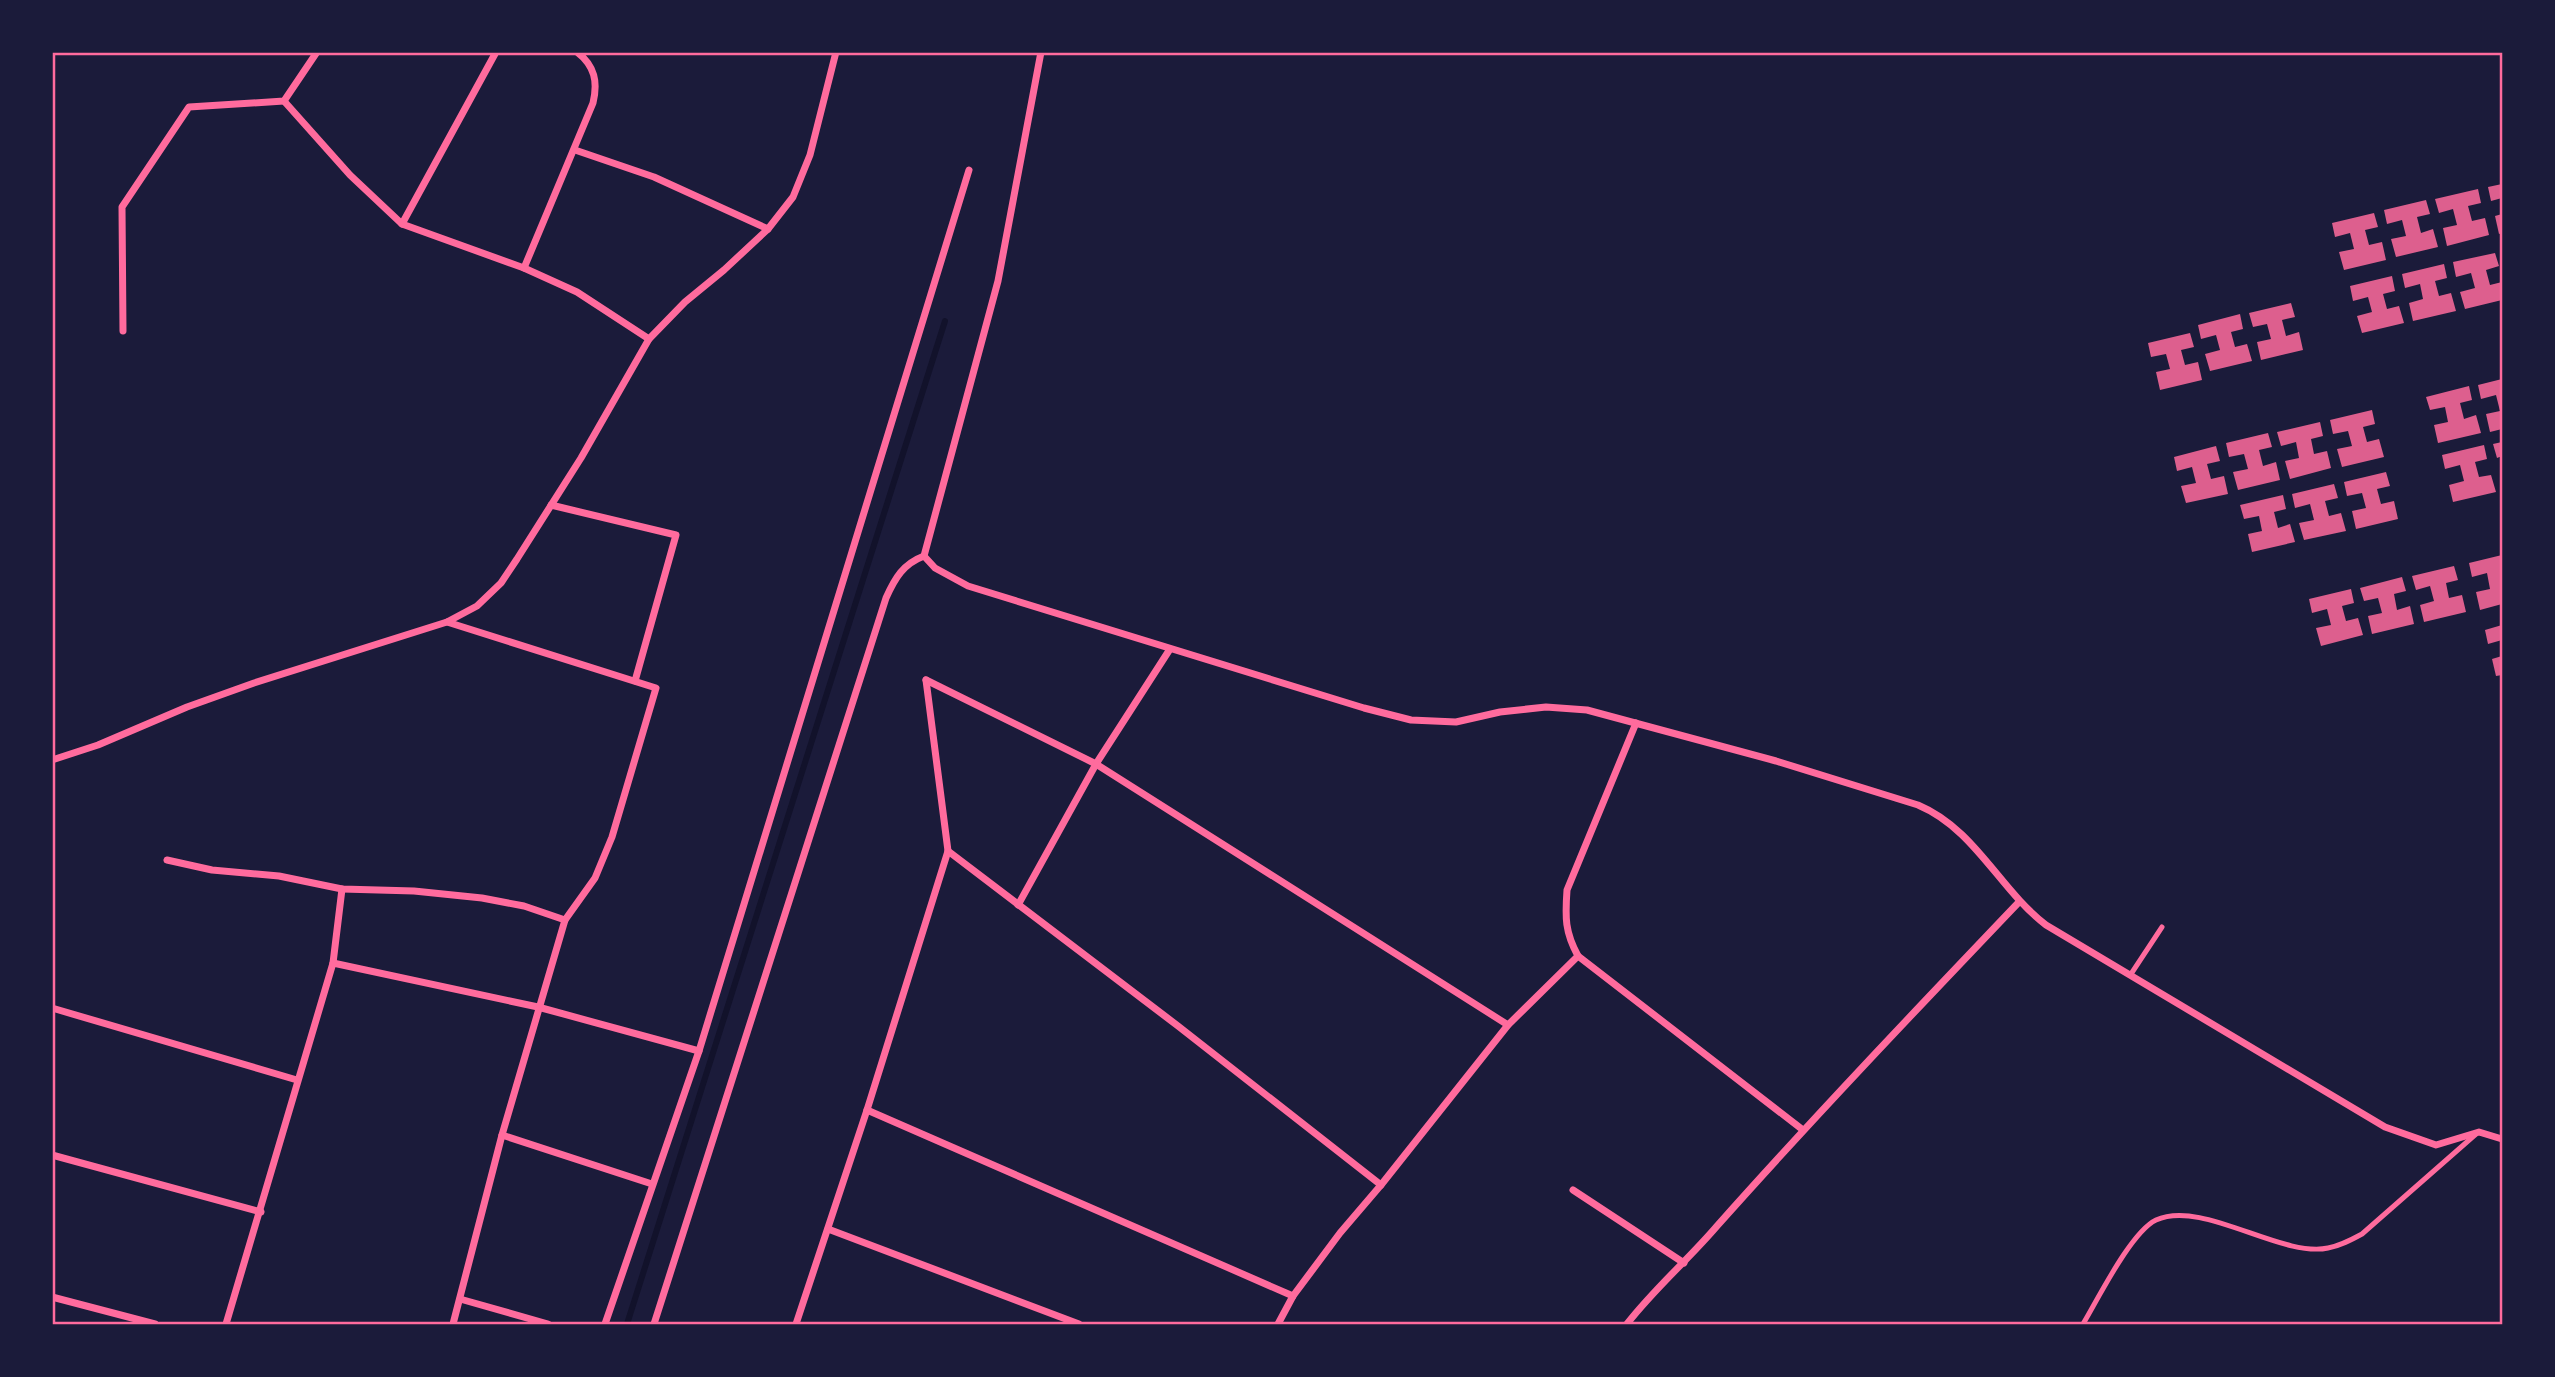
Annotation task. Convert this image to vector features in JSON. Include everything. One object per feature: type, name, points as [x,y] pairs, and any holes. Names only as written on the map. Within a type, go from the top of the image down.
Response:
[{"type":"street","points":[[284,101],[317,52]]},
{"type":"street","points":[[402,224],[496,52]]},
{"type":"street","points":[[524,268],[575,150],[597,88],[595,74],[589,62],[577,52]]},
{"type":"street","points":[[52,760],[98,745],[187,707],[254,683],[447,622],[477,606],[501,583],[582,458],[649,339],[685,302],[768,229],[793,197],[810,155],[836,52]]},
{"type":"street","points":[[924,556],[998,281],[1041,52]]},
{"type":"street","points":[[284,101],[350,175],[402,224],[524,268],[577,292],[649,339]]},
{"type":"street","points":[[122,331],[121,208],[189,107],[284,101]]},
{"type":"street","points":[[575,150],[667,182],[768,229]]},
{"type":"street","points":[[605,1325],[699,1051],[969,170]]},
{"type":"street","points":[[551,506],[676,535],[635,681]]},
{"type":"street","points":[[924,556],[935,568],[968,586],[1364,708],[1411,720],[1456,722],[1500,712],[1546,707],[1587,710],[1776,761],[1928,809],[1972,843],[2019,902],[2046,925],[2385,1127],[2436,1145],[2479,1132],[2502,1139]]},
{"type":"street","points":[[654,1325],[886,598],[902,568],[924,556]]},
{"type":"street","points":[[447,622],[656,688],[612,837],[595,878],[565,920],[502,1135],[453,1325]]},
{"type":"street","points":[[1018,905],[1096,764],[1170,649]]},
{"type":"street","points":[[796,1325],[948,852],[926,680],[1096,764],[1508,1024]]},
{"type":"street","points":[[1636,723],[1567,890],[1565,913],[1568,937],[1578,956],[1802,1130]]},
{"type":"street","points":[[948,852],[1178,1026],[1381,1185]]},
{"type":"street","points":[[167,860],[212,870],[279,876],[342,889],[414,891],[482,898],[524,906],[565,920]]},
{"type":"street","points":[[226,1325],[333,963],[342,889]]},
{"type":"street","points":[[1627,1325],[1643,1304],[1684,1264],[1802,1130],[2019,902]]},
{"type":"street","points":[[1278,1325],[1293,1296],[1340,1233],[1508,1024],[1578,956]]},
{"type":"street","points":[[333,963],[538,1007],[699,1051]]},
{"type":"street","points":[[52,1008],[297,1080]]},
{"type":"street","points":[[867,1110],[1293,1296]]},
{"type":"street","points":[[502,1135],[652,1184]]},
{"type":"street","points":[[52,1155],[261,1212]]},
{"type":"street","points":[[1573,1190],[1684,1264]]},
{"type":"street","points":[[828,1228],[1079,1325]]},
{"type":"street","points":[[52,1297],[155,1325]]},
{"type":"street","points":[[460,1299],[548,1325]]},
{"type":"lane","points":[[2131,974],[2162,927]]},
{"type":"lane","points":[[2083,1325],[2130,1246],[2157,1220],[2189,1216],[2289,1245],[2326,1249],[2362,1234],[2479,1132]]},
{"type":"building","points":[[2502,184],[2502,198],[2491,201],[2488,187]]},
{"type":"building","points":[[2478,189],[2481,203],[2468,206],[2472,221],[2485,218],[2489,235],[2447,246],[2443,228],[2457,225],[2453,209],[2439,213],[2435,199]]},
{"type":"building","points":[[2426,200],[2430,214],[2417,217],[2421,233],[2433,229],[2438,247],[2396,257],[2391,239],[2406,236],[2402,220],[2387,224],[2384,210]]},
{"type":"building","points":[[2374,213],[2378,227],[2365,230],[2369,245],[2382,242],[2386,260],[2344,270],[2339,252],[2354,249],[2350,233],[2335,237],[2332,223]]},
{"type":"building","points":[[2502,214],[2502,233],[2499,234],[2495,216]]},
{"type":"building","points":[[2495,253],[2499,266],[2486,270],[2490,285],[2502,282],[2502,300],[2465,309],[2460,292],[2475,288],[2471,273],[2456,277],[2453,262]]},
{"type":"building","points":[[2444,264],[2447,278],[2435,281],[2439,296],[2451,293],[2456,311],[2413,321],[2409,303],[2423,299],[2420,284],[2405,288],[2402,274]]},
{"type":"building","points":[[2392,276],[2395,291],[2383,294],[2387,309],[2399,306],[2404,323],[2362,333],[2357,316],[2372,312],[2368,297],[2353,301],[2350,286]]},
{"type":"building","points":[[2291,303],[2295,317],[2282,320],[2286,336],[2299,332],[2303,350],[2261,360],[2257,342],[2271,339],[2267,324],[2253,327],[2249,313]]},
{"type":"building","points":[[2240,314],[2243,329],[2231,332],[2235,347],[2247,344],[2252,361],[2210,371],[2205,354],[2220,350],[2216,335],[2201,339],[2198,325]]},
{"type":"building","points":[[2190,333],[2194,347],[2181,350],[2185,365],[2198,362],[2202,380],[2160,390],[2156,372],[2170,369],[2166,354],[2151,357],[2148,343]]},
{"type":"building","points":[[2502,379],[2502,429],[2490,432],[2486,414],[2500,411],[2496,395],[2481,399],[2478,385]]},
{"type":"building","points":[[2469,386],[2472,400],[2460,403],[2464,419],[2476,415],[2481,433],[2438,443],[2434,425],[2448,422],[2445,407],[2430,410],[2426,397]]},
{"type":"building","points":[[2372,410],[2375,424],[2363,427],[2367,442],[2379,439],[2384,457],[2342,467],[2337,449],[2352,446],[2348,431],[2333,434],[2330,420]]},
{"type":"building","points":[[2320,422],[2323,436],[2311,439],[2314,454],[2327,451],[2331,468],[2290,479],[2285,461],[2299,458],[2296,442],[2281,446],[2277,432]]},
{"type":"building","points":[[2268,433],[2272,447],[2259,450],[2263,466],[2276,462],[2280,480],[2238,490],[2233,472],[2248,469],[2244,454],[2229,457],[2226,443]]},
{"type":"building","points":[[2502,442],[2502,456],[2497,458],[2493,444]]},
{"type":"building","points":[[2484,445],[2487,459],[2475,462],[2479,477],[2491,475],[2496,492],[2453,502],[2449,485],[2464,481],[2460,465],[2445,469],[2442,455]]},
{"type":"building","points":[[2216,446],[2220,461],[2207,464],[2211,479],[2224,476],[2228,494],[2186,503],[2181,486],[2196,483],[2192,467],[2177,471],[2174,457]]},
{"type":"building","points":[[2386,472],[2390,486],[2377,489],[2381,504],[2394,501],[2398,519],[2356,529],[2352,511],[2366,508],[2362,493],[2347,496],[2344,482]]},
{"type":"building","points":[[2334,484],[2338,498],[2325,501],[2329,516],[2341,513],[2346,531],[2304,540],[2299,523],[2314,520],[2310,504],[2295,508],[2292,494]]},
{"type":"building","points":[[2283,495],[2286,509],[2274,512],[2278,528],[2290,524],[2295,542],[2252,552],[2248,534],[2262,531],[2259,516],[2244,519],[2240,505]]},
{"type":"building","points":[[2502,555],[2502,604],[2480,610],[2476,592],[2490,589],[2487,573],[2472,577],[2469,563]]},
{"type":"building","points":[[2454,566],[2458,580],[2446,583],[2449,598],[2462,595],[2466,612],[2424,622],[2420,605],[2434,601],[2430,586],[2416,590],[2412,576]]},
{"type":"building","points":[[2402,577],[2406,591],[2394,594],[2397,610],[2410,606],[2414,624],[2372,634],[2368,616],[2382,613],[2378,598],[2364,601],[2360,588]]},
{"type":"building","points":[[2351,589],[2354,603],[2342,606],[2346,621],[2358,618],[2363,635],[2321,646],[2316,628],[2331,625],[2327,609],[2312,613],[2309,599]]},
{"type":"building","points":[[2502,625],[2502,640],[2488,644],[2485,630]]},
{"type":"building","points":[[2502,656],[2502,675],[2496,676],[2492,659]]},
{"type":"waterway","points":[[627,1324],[945,321]]}]
